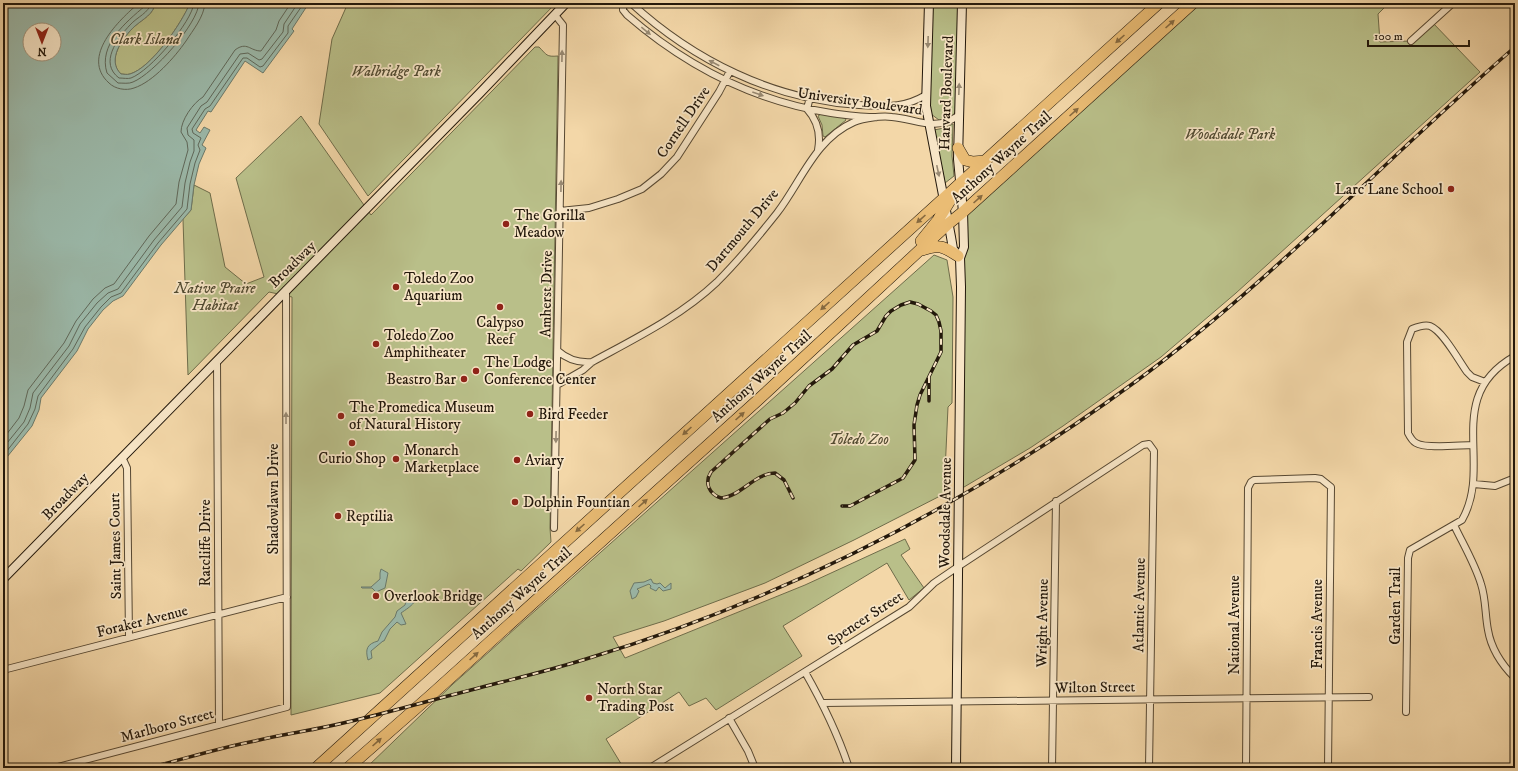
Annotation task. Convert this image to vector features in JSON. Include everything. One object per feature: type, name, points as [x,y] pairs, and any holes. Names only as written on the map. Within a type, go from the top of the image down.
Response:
[{"type":"highway","name":"Anthony Wayne Trail","points":[[316,768],[944,204],[960,184],[1159,3]]},
{"type":"highway","name":"Anthony Wayne Trail","points":[[348,768],[759,399],[948,224],[1193,3]]},
{"type":"highway","points":[[958,148],[965,160],[972,162],[985,161]]},
{"type":"highway","points":[[871,296],[889,270],[923,239],[938,220],[944,204]]},
{"type":"highway","points":[[918,252],[933,246],[938,246],[945,248],[959,257]]},
{"type":"street","name":"Broadway","points":[[3,579],[566,3]]},
{"type":"street","name":"University Boulevard","points":[[627,3],[624,7],[627,14],[657,40],[690,62],[725,81],[774,100],[807,109],[848,115],[906,119],[929,124],[950,122],[958,116]]},
{"type":"street","name":"University Boulevard","points":[[631,3],[678,42],[730,71],[776,88],[810,97],[849,104],[883,106],[899,106],[911,103],[926,95]]},
{"type":"street","name":"Harvard Boulevard","points":[[929,3],[926,106],[944,204]]},
{"type":"street","name":"Harvard Boulevard","points":[[960,184],[958,116],[962,3]]},
{"type":"street","points":[[1411,41],[1452,3]]},
{"type":"street","name":"Amherst Drive","points":[[554,528],[563,25],[555,15]]},
{"type":"street","name":"Cornell Drive","points":[[560,211],[590,208],[618,200],[642,189],[661,174],[677,157],[730,71]]},
{"type":"street","points":[[807,109],[810,97]]},
{"type":"street","points":[[880,117],[883,106]]},
{"type":"street","name":"Dartmouth Drive","points":[[807,109],[815,119],[818,126],[819,142],[817,152]]},
{"type":"street","name":"Dartmouth Drive","points":[[557,384],[583,370],[592,362],[663,324],[716,282],[741,256],[777,213],[817,152],[831,137],[846,126],[855,122],[880,117]]},
{"type":"street","name":"Woodsdale Avenue","points":[[956,768],[961,294],[959,257],[964,247],[963,212],[960,184]]},
{"type":"street","name":"Woodsdale Avenue","points":[[944,204],[953,249],[959,257]]},
{"type":"street","name":"Shadowlawn Drive","points":[[286,290],[287,707]]},
{"type":"street","points":[[1473,445],[1425,446],[1415,443],[1408,433],[1407,342],[1412,329],[1426,326],[1435,329],[1441,335],[1467,372],[1472,377],[1485,382]]},
{"type":"street","points":[[558,351],[564,357],[578,362],[592,362]]},
{"type":"street","name":"Garden Trail","points":[[1406,712],[1408,558],[1410,550],[1462,520],[1467,512],[1474,484],[1473,424],[1474,409],[1477,399],[1485,382],[1501,365],[1515,356]]},
{"type":"street","name":"Ratcliffe Drive","points":[[217,361],[219,725]]},
{"type":"street","name":"Spencer Street","points":[[650,768],[909,607],[934,583],[958,566],[1143,445],[1150,444]]},
{"type":"street","name":"Atlantic Avenue","points":[[1149,768],[1154,451],[1150,444]]},
{"type":"street","name":"Saint James Court","points":[[122,457],[127,468],[129,637]]},
{"type":"street","name":"Francis Avenue","points":[[1251,482],[1259,479],[1315,478],[1326,481],[1330,487],[1328,768]]},
{"type":"street","points":[[1474,484],[1495,486],[1515,478]]},
{"type":"street","name":"National Avenue","points":[[1246,768],[1248,488],[1251,482]]},
{"type":"street","name":"Wright Avenue","points":[[1052,768],[1056,502]]},
{"type":"street","points":[[1454,525],[1482,585],[1488,631],[1494,648],[1507,670],[1515,678]]},
{"type":"street","name":"Foraker Avenue","points":[[3,670],[287,597]]},
{"type":"street","points":[[805,672],[822,703],[849,768]]},
{"type":"street","name":"Wilton Street","points":[[822,703],[1369,697]]},
{"type":"street","name":"Marlboro Street","points":[[54,768],[287,707]]},
{"type":"street","points":[[729,718],[756,768]]},
{"type":"green space","name":"Clark Island","points":[[155,3],[190,3],[173,33],[156,54],[138,70],[129,74],[121,74],[115,62],[121,42],[135,26],[145,19],[153,10]]},
{"type":"green space","name":"Walbridge Park","points":[[348,3],[556,3],[368,196],[319,124],[332,39]]},
{"type":"green space","points":[[955,3],[959,11],[956,111],[949,118],[939,120],[931,114],[930,108],[932,8],[934,4]]},
{"type":"green space","name":"Woodsdale Park","points":[[1193,3],[1389,3],[1378,14],[1380,42],[1411,41],[1432,22],[1480,72],[1236,293],[1161,357],[1030,448],[959,490],[963,212]]},
{"type":"green space","name":"Native Praire Habitat","points":[[535,47],[539,47],[549,56],[558,56],[550,528],[551,542],[521,571],[518,569],[380,693],[291,715],[292,297],[269,292],[188,375],[183,219],[191,210],[194,185],[210,193],[225,267],[246,284],[264,277],[236,178],[301,116],[371,215]]},
{"type":"green space","points":[[821,114],[845,118],[846,120],[825,137],[823,136],[822,125],[818,116]]},
{"type":"green space","points":[[953,124],[952,156],[954,176],[945,183],[934,130]]},
{"type":"green space","name":"Toledo Zoo","points":[[934,255],[947,260],[953,297],[952,403],[948,407],[944,494],[765,583],[664,621],[613,637],[625,658],[805,585],[905,539],[910,549],[901,555],[924,588],[909,600],[887,563],[783,626],[802,656],[716,710],[706,698],[689,706],[679,692],[606,739],[623,767],[622,768],[366,768],[453,684]]},
{"type":"water","points":[[3,3],[155,3],[153,10],[145,19],[130,31],[121,42],[118,49],[115,62],[117,68],[121,74],[130,74],[147,63],[165,44],[180,22],[190,3],[309,3],[292,29],[294,31],[263,73],[245,61],[211,112],[208,111],[196,130],[200,133],[204,127],[210,130],[202,145],[206,148],[199,164],[194,185],[191,210],[161,245],[123,296],[113,301],[103,310],[88,329],[77,351],[41,398],[39,410],[32,426],[3,462]]},
{"type":"water","points":[[381,569],[388,573],[385,588],[376,592],[372,588],[361,587],[371,587],[380,579]]},
{"type":"water","points":[[651,579],[653,583],[660,583],[665,588],[671,583],[671,589],[663,591],[659,587],[656,591],[650,588],[651,586],[649,584],[637,589],[639,591],[636,597],[632,599],[630,591],[634,583],[644,582]]},
{"type":"water","points":[[416,588],[416,600],[401,613],[406,624],[401,625],[397,622],[390,629],[384,641],[371,651],[372,658],[368,660],[367,650],[369,645],[378,641],[382,632],[395,617],[397,611],[405,605],[406,601],[410,598],[411,592],[413,592]]},
{"type":"railway","points":[[148,768],[215,750],[362,719],[586,659],[659,635],[732,608],[803,577],[872,544],[1007,468],[1072,426],[1135,382],[1234,303],[1282,261],[1515,47]]},
{"type":"railway","points":[[793,498],[784,480],[775,473],[761,477],[735,494],[721,498],[713,494],[709,488],[708,480],[711,472],[770,419],[783,413],[795,403],[809,386],[832,369],[853,345],[877,331],[886,316],[891,311],[910,302],[918,304],[936,315],[941,331],[941,352],[920,395],[917,405],[914,425],[915,460],[903,478],[850,506],[842,506]]},
{"type":"railway","points":[[929,377],[929,401]]},
{"type":"place","name":"Larc Lane School","points":[[1451,189]]},
{"type":"place","name":"The Gorilla Meadow","points":[[506,224]]},
{"type":"place","name":"Toledo Zoo Aquarium","points":[[396,287]]},
{"type":"place","name":"Calypso Reef","points":[[500,307]]},
{"type":"place","name":"Toledo Zoo Amphitheater","points":[[376,344]]},
{"type":"place","name":"The Lodge Conference Center","points":[[476,371]]},
{"type":"place","name":"Beastro Bar","points":[[464,379]]},
{"type":"place","name":"Bird Feeder","points":[[530,414]]},
{"type":"place","name":"The Promedica Museum of Natural History","points":[[341,416]]},
{"type":"place","name":"Curio Shop","points":[[352,443]]},
{"type":"place","name":"Monarch Marketplace","points":[[396,459]]},
{"type":"place","name":"Aviary","points":[[517,460]]},
{"type":"place","name":"Dolphin Fountian","points":[[515,502]]},
{"type":"place","name":"Reptilia","points":[[338,516]]},
{"type":"place","name":"Overlook Bridge","points":[[376,596]]},
{"type":"place","name":"North Star Trading Post","points":[[589,698]]}]
